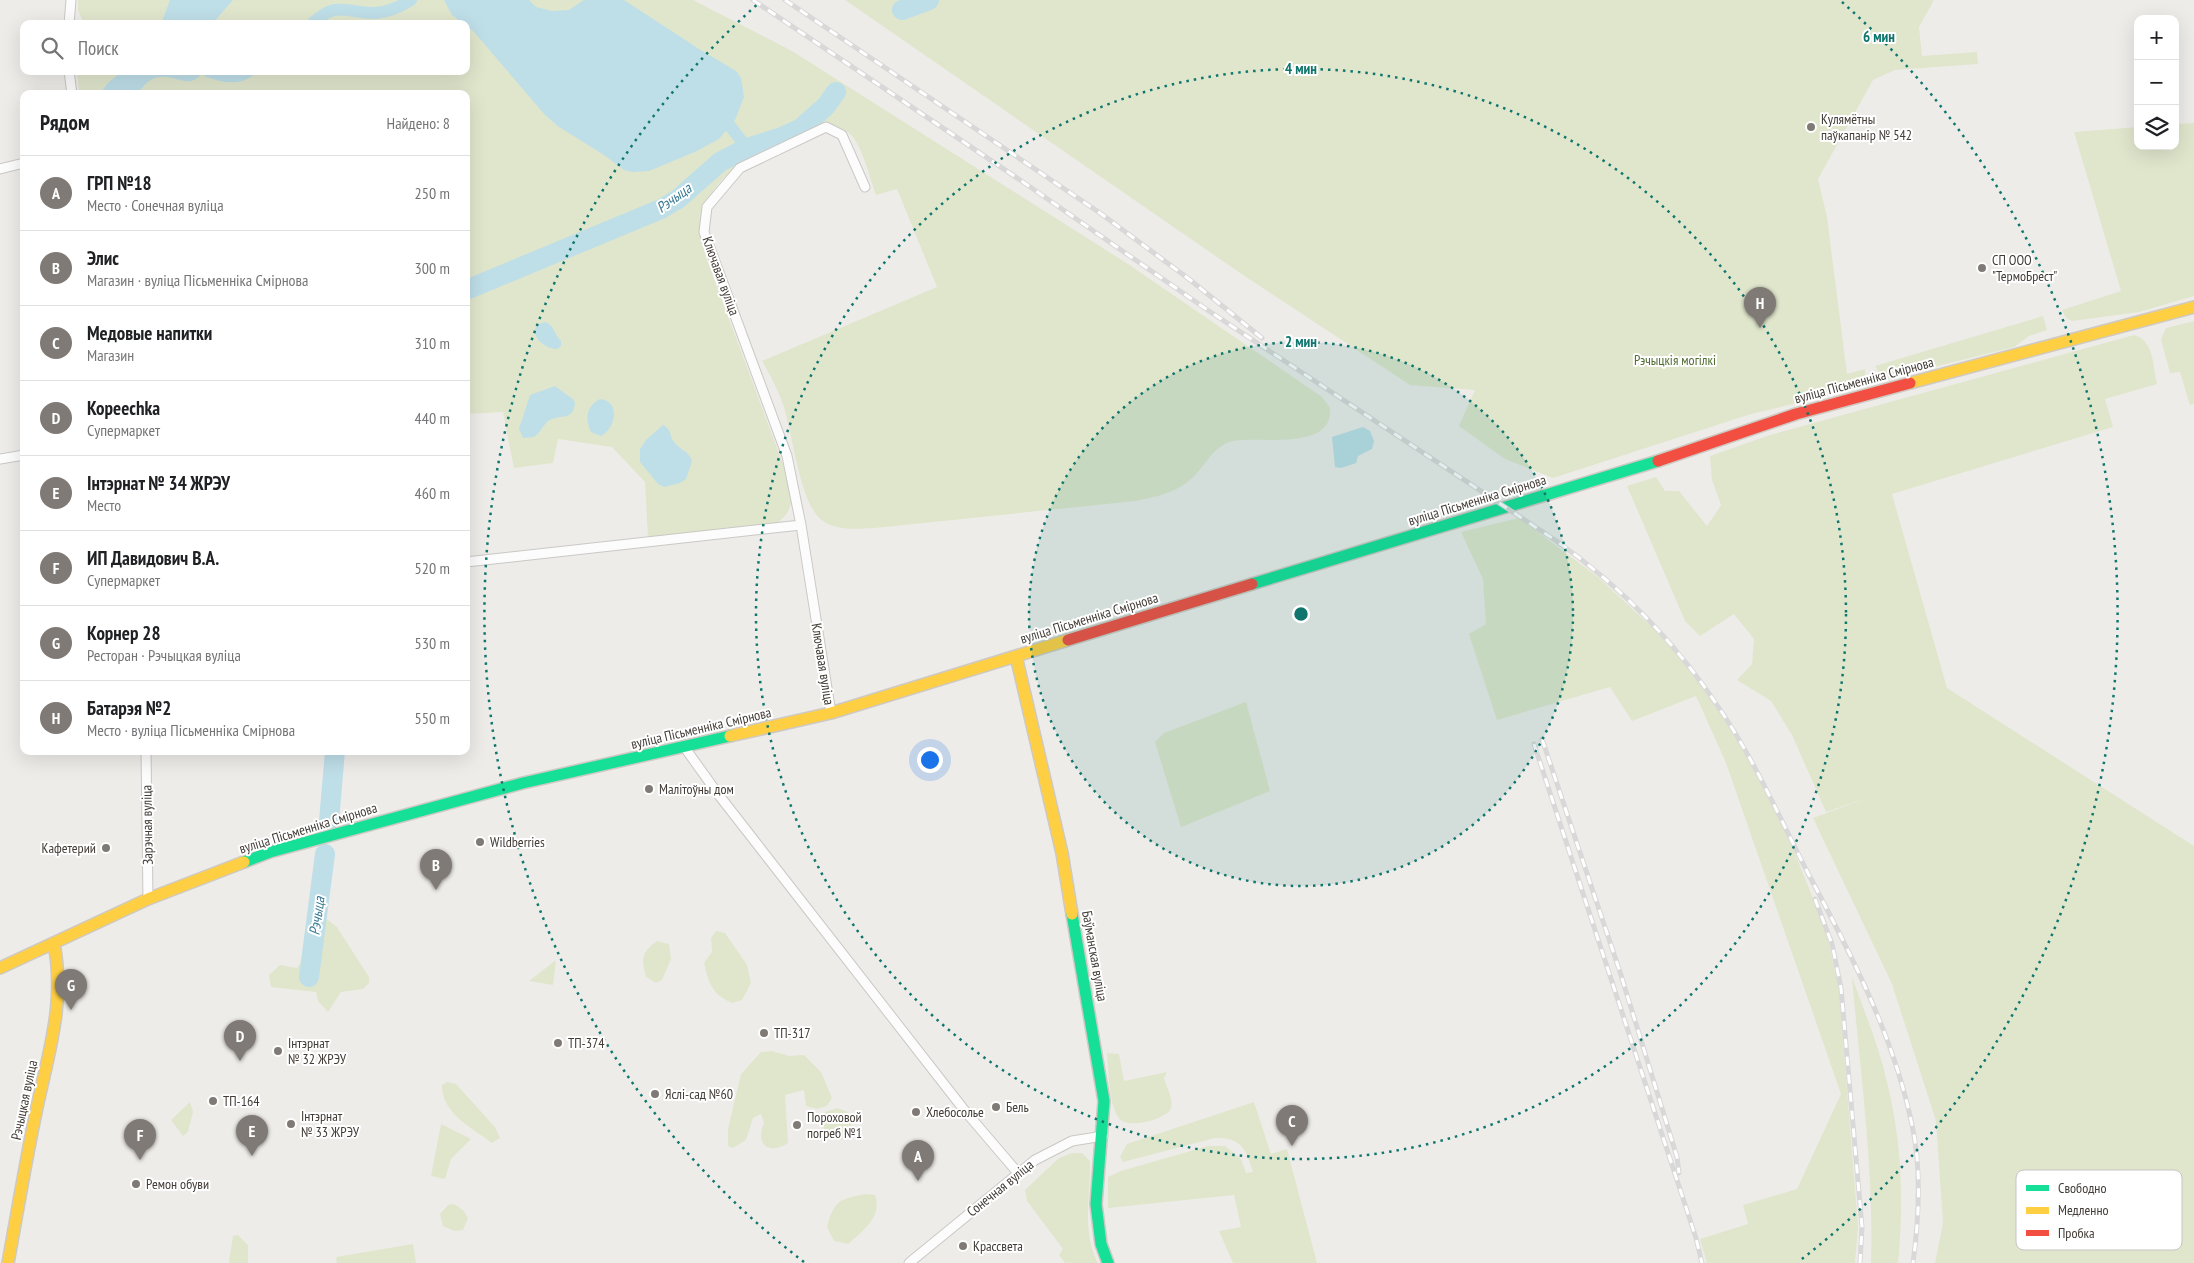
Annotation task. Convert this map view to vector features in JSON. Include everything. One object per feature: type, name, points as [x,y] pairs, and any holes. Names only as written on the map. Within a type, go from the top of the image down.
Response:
[{"type":"main road","name":"вуліца Пісьменніка Смірнова","points":[[0,968],[148,899],[270,852],[523,784],[831,713],[1617,475],[1796,414],[2194,307]]},
{"type":"main road","name":"Баўманская вуліца","points":[[1016,656],[1070,897],[1104,1101],[1103,1136],[1096,1197],[1097,1226],[1104,1255],[1108,1263]]},
{"type":"main road","name":"Рэчыцкая вуліца","points":[[8,1263],[35,1116],[58,1006],[60,976],[54,944]]},
{"type":"street","points":[[69,20],[71,0]]},
{"type":"street","points":[[70,75],[71,90]]},
{"type":"street","name":"Ключавая вуліца","points":[[831,713],[788,456],[704,232],[707,207],[740,168],[826,127],[842,135],[865,187]]},
{"type":"street","points":[[0,169],[20,164]]},
{"type":"street","points":[[0,459],[20,456]]},
{"type":"street","points":[[470,562],[801,525]]},
{"type":"street","points":[[685,748],[718,794],[965,1111],[1018,1173]]},
{"type":"street","name":"Зарэчная вуліца","points":[[146,755],[148,899]]},
{"type":"street","name":"Сонечная вуліца","points":[[909,1263],[1018,1173],[1050,1150],[1072,1141],[1103,1136]]},
{"type":"green space","points":[[78,0],[693,0],[792,51],[1128,264],[1322,397],[1330,408],[1328,422],[1320,431],[1292,439],[1233,441],[1214,452],[1196,474],[1179,488],[1165,494],[1135,501],[875,528],[842,528],[823,521],[815,512],[808,499],[802,483],[781,399],[762,361],[937,287],[897,189],[876,195],[862,154],[854,139],[846,131],[833,126],[738,166],[717,185],[705,207],[702,220],[703,246],[707,260],[783,464],[791,492],[790,508],[780,521],[770,527],[648,538],[645,482],[612,447],[558,439],[553,463],[514,468],[503,412],[470,414],[470,90],[79,90],[77,75],[470,75],[470,20],[82,20],[78,10]]},
{"type":"green space","name":"Рэчыцкія могілкі","points":[[845,0],[1934,0],[1919,27],[1922,56],[1977,52],[1978,64],[1895,70],[1873,80],[1818,179],[1827,217],[1847,374],[1865,369],[1866,380],[1861,388],[1751,414],[1553,478],[1505,459],[1459,426],[1475,390],[1410,385],[1243,275]]},
{"type":"green space","points":[[2194,123],[2194,296],[2139,312],[2072,321],[2066,318],[2062,310],[2121,291],[2074,132],[2134,127],[2134,150],[2179,150],[2179,124]]},
{"type":"green space","points":[[2043,316],[2047,330],[2029,336],[2014,347],[1886,379],[1880,375],[1875,366]]},
{"type":"green space","points":[[2194,321],[2194,404],[2190,405],[2180,372],[2170,373],[2161,339],[2166,328]]},
{"type":"green space","points":[[2134,335],[2141,338],[2149,348],[2157,384],[2105,399],[2113,427],[1892,494],[1947,688],[2194,846],[2194,1263],[1935,1263],[1943,1223],[1936,1121],[1892,984],[1813,818],[1867,798],[1826,812],[1792,735],[1771,701],[1737,680],[1752,664],[1754,639],[1734,614],[1700,636],[1685,621],[1627,486],[1656,477],[1665,491],[1679,491],[1707,526],[1721,505],[1712,480],[1710,456],[1770,435]]},
{"type":"green space","points":[[1519,518],[1598,577],[1667,641],[1704,686],[1752,761],[1774,801],[1826,931],[1839,989],[1858,1227],[1855,1263],[1707,1263],[1700,1239],[1748,1224],[1743,1205],[1797,1189],[1841,1094],[1726,763],[1696,696],[1632,721],[1610,687],[1497,720],[1469,634],[1486,624],[1483,579],[1461,532]]},
{"type":"green space","points":[[1246,702],[1270,791],[1181,827],[1155,742],[1164,733]]},
{"type":"green space","points":[[324,917],[337,927],[369,977],[369,983],[363,989],[341,992],[328,1012],[318,1001],[316,992],[271,987],[269,975],[280,965],[297,968],[303,958],[310,922]]},
{"type":"green space","points":[[716,931],[725,933],[747,965],[751,983],[742,1000],[732,1003],[725,1000],[712,988],[704,963],[712,952],[711,938]]},
{"type":"green space","points":[[657,941],[669,944],[671,959],[662,980],[656,983],[646,977],[643,960],[645,953]]},
{"type":"green space","points":[[556,960],[553,985],[529,981]]},
{"type":"green space","points":[[1852,977],[1880,1055],[1896,1127],[1901,1194],[1898,1263],[1871,1263],[1870,1191],[1866,1120]]},
{"type":"green space","points":[[772,1051],[789,1056],[804,1055],[821,1072],[832,1098],[827,1106],[817,1109],[806,1106],[804,1090],[785,1095],[788,1143],[781,1147],[769,1148],[762,1142],[761,1137],[764,1123],[761,1114],[753,1118],[746,1140],[733,1148],[728,1146],[728,1129],[741,1074],[761,1052]]},
{"type":"green space","points":[[1107,1053],[1119,1054],[1124,1081],[1167,1072],[1164,1078],[1172,1105],[1168,1112],[1146,1122],[1129,1123],[1122,1121],[1118,1117],[1112,1103]]},
{"type":"green space","points":[[447,1082],[456,1084],[495,1127],[500,1138],[492,1143],[452,1112],[443,1095],[442,1085]]},
{"type":"green space","points":[[190,1102],[193,1112],[188,1132],[183,1136],[171,1120]]},
{"type":"green space","points":[[1254,1102],[1271,1154],[1287,1149],[1317,1263],[1233,1263],[1219,1231],[1241,1227],[1234,1195],[1108,1208],[1108,1177],[1121,1171],[1208,1146],[1225,1146],[1241,1159],[1246,1173],[1253,1172],[1248,1157],[1241,1146],[1237,1142],[1224,1138],[1215,1138],[1123,1162],[1120,1157],[1127,1144]]},
{"type":"green space","points":[[837,1108],[848,1112],[851,1119],[852,1137],[841,1140],[832,1137],[820,1121],[825,1112]]},
{"type":"green space","points":[[441,1124],[471,1139],[451,1159],[445,1179],[431,1176]]},
{"type":"green space","points":[[1072,1153],[1082,1153],[1090,1161],[1088,1225],[1093,1251],[1098,1263],[1065,1263],[1059,1255],[1063,1249],[1027,1201],[1025,1190],[1059,1158]]},
{"type":"green space","points":[[866,1194],[875,1195],[877,1203],[874,1216],[870,1222],[848,1244],[834,1241],[827,1227],[832,1211],[839,1202],[850,1197]]},
{"type":"green space","points":[[454,1204],[463,1210],[468,1218],[463,1230],[454,1231],[443,1226],[440,1214],[448,1205]]},
{"type":"green space","points":[[238,1235],[248,1245],[248,1263],[230,1263],[229,1261],[233,1236]]},
{"type":"green space","points":[[413,1244],[416,1263],[337,1263],[336,1257]]},
{"type":"water","points":[[170,0],[233,0],[216,20],[162,20]]},
{"type":"water","points":[[444,0],[529,0],[536,7],[552,11],[569,10],[584,0],[624,0],[736,71],[741,78],[744,97],[735,120],[719,139],[697,151],[649,171],[632,172],[624,170],[559,127],[545,115],[470,29],[470,20],[458,20],[452,15]]},
{"type":"water","points":[[117,75],[200,75],[197,79],[189,81],[165,77],[156,78],[147,83],[141,90],[103,90]]},
{"type":"water","points":[[545,322],[552,327],[561,341],[561,346],[557,349],[540,342],[535,333],[535,328]]},
{"type":"water","points":[[555,386],[574,400],[574,410],[568,415],[551,419],[534,437],[523,438],[519,429],[530,395]]},
{"type":"water","points":[[600,399],[607,401],[614,409],[613,421],[601,436],[591,432],[588,422],[589,409]]},
{"type":"water","points":[[663,425],[668,428],[672,440],[689,455],[692,461],[686,479],[680,483],[664,487],[658,484],[640,462],[640,449],[646,440]]},
{"type":"water","points":[[1363,427],[1370,431],[1374,441],[1372,449],[1358,456],[1356,463],[1341,468],[1335,467],[1332,437]]},
{"type":"waterway","points":[[317,20],[328,12],[335,10],[375,13],[394,9],[411,0]]},
{"type":"waterway","name":"Рэчыца","points":[[902,10],[929,0]]},
{"type":"waterway","points":[[221,75],[242,75]]},
{"type":"waterway","name":"Рэчыца","points":[[470,288],[661,209],[678,199],[720,162],[747,148],[800,129],[826,106],[836,92]]},
{"type":"waterway","points":[[720,113],[747,148]]},
{"type":"waterway","name":"Рэчыца","points":[[329,821],[335,755]]},
{"type":"waterway","name":"Рэчыца","points":[[309,977],[325,854]]},
{"type":"railway","points":[[753,0],[1023,182],[1209,311],[1555,540],[1603,577],[1648,619],[1706,689],[1747,753],[1856,967],[1883,1029],[1904,1092],[1915,1142],[1918,1194],[1917,1229],[1913,1263]]},
{"type":"railway","points":[[785,0],[1100,213],[1189,279],[1262,338]]},
{"type":"railway","points":[[1542,739],[1620,972],[1677,1157],[1679,1173]]},
{"type":"railway","points":[[1534,744],[1696,1238],[1702,1263]]},
{"type":"railway","points":[[1815,899],[1832,944],[1841,988],[1862,1227],[1860,1263]]},
{"type":"traffic: fast","points":[[1252,584],[1658,461]]},
{"type":"traffic: fast","points":[[244,862],[270,852],[523,783],[730,736]]},
{"type":"traffic: fast","points":[[1072,914],[1104,1101],[1096,1204],[1101,1244],[1108,1263]]},
{"type":"traffic: slow","points":[[1910,383],[2194,307]]},
{"type":"traffic: slow","points":[[730,736],[831,713],[1068,640]]},
{"type":"traffic: slow","points":[[1016,656],[1062,853],[1072,914]]},
{"type":"traffic: slow","points":[[0,968],[148,899],[244,862]]},
{"type":"traffic: slow","points":[[8,1263],[31,1135],[54,1031],[58,988],[54,944]]},
{"type":"traffic: jam","points":[[1658,461],[1796,414],[1910,383]]},
{"type":"traffic: jam","points":[[1068,640],[1252,584]]},
{"type":"place","name":"Кулямётны паўкапанір № 542","points":[[1811,127]]},
{"type":"place","name":"СП ООО \"ТермоБрест\"","points":[[1982,268]]},
{"type":"place","name":"Батарэя №2","points":[[1760,328]]},
{"type":"place","name":"Малітоўны дом","points":[[649,789]]},
{"type":"place","name":"Wildberries","points":[[480,842]]},
{"type":"place","name":"Кафетерий","points":[[106,848]]},
{"type":"place","name":"Элис","points":[[436,890]]},
{"type":"place","name":"Корнер 28","points":[[71,1010]]},
{"type":"place","name":"ТП-317","points":[[764,1033]]},
{"type":"place","name":"ТП-374","points":[[558,1043]]},
{"type":"place","name":"Інтэрнат № 32 ЖРЭУ","points":[[278,1051]]},
{"type":"place","name":"Kopeechka","points":[[240,1061]]},
{"type":"place","name":"Яслі-сад №60","points":[[655,1094]]},
{"type":"place","name":"ТП-164","points":[[213,1101]]},
{"type":"place","name":"Бель","points":[[996,1107]]},
{"type":"place","name":"Хлебосолье","points":[[916,1112]]},
{"type":"place","name":"Інтэрнат № 33 ЖРЭУ","points":[[291,1124]]},
{"type":"place","name":"Пороховой погреб №1","points":[[797,1125]]},
{"type":"place","name":"Медовые напитки","points":[[1292,1146]]},
{"type":"place","name":"Інтэрнат № 34 ЖРЭУ","points":[[252,1156]]},
{"type":"place","name":"ИП Давидович В.А.","points":[[140,1160]]},
{"type":"place","name":"ГРП №18","points":[[918,1181]]},
{"type":"place","name":"Ремон обуви","points":[[136,1184]]},
{"type":"place","name":"Крассвета","points":[[963,1246]]}]
